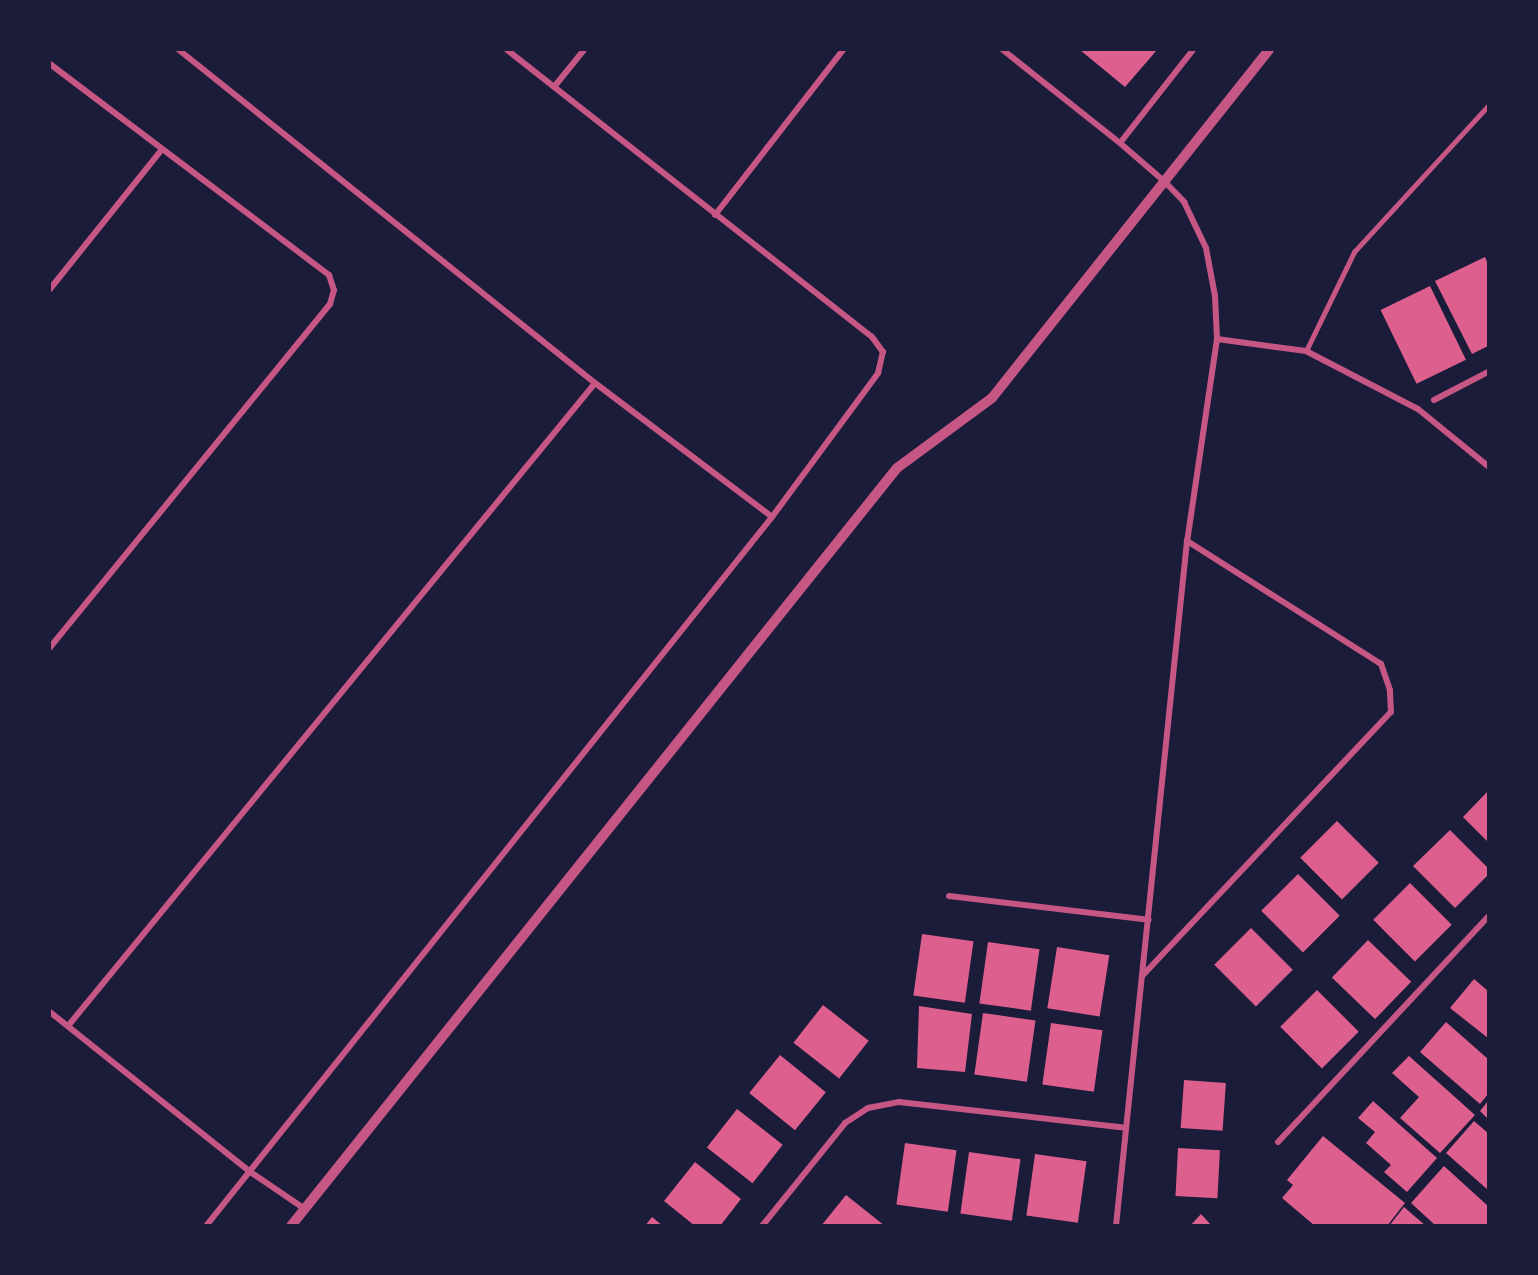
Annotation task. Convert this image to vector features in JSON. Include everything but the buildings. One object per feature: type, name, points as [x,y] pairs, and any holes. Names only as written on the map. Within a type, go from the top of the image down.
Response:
[{"type":"street","points":[[179,50],[595,383],[772,517]]},
{"type":"street","points":[[206,1226],[772,517],[878,373],[884,352],[872,337],[507,50]]},
{"type":"street","points":[[554,87],[584,50]]},
{"type":"street","points":[[715,215],[843,50]]},
{"type":"street","points":[[1003,50],[1120,143],[1165,182],[1184,202],[1206,248],[1212,272],[1217,339],[1187,541],[1116,1226]]},
{"type":"street","points":[[1120,143],[1193,50]]},
{"type":"street","points":[[291,1226],[897,468],[992,398],[1269,50]]},
{"type":"street","points":[[50,64],[329,275],[334,290],[330,304],[50,647]]},
{"type":"street","points":[[50,289],[162,149]]},
{"type":"street","points":[[1217,339],[1306,351],[1418,409],[1488,466]]},
{"type":"street","points":[[1434,400],[1488,372]]},
{"type":"street","points":[[68,1026],[595,383]]},
{"type":"street","points":[[1142,976],[1391,712],[1390,690],[1381,664],[1187,541]]},
{"type":"street","points":[[949,896],[1149,920]]},
{"type":"street","points":[[1278,1142],[1488,917]]},
{"type":"street","points":[[50,1012],[249,1171],[304,1209]]},
{"type":"street","points":[[762,1226],[845,1123],[868,1108],[899,1102],[1126,1128]]},
{"type":"lane","points":[[1306,351],[1354,252],[1488,106]]}]
